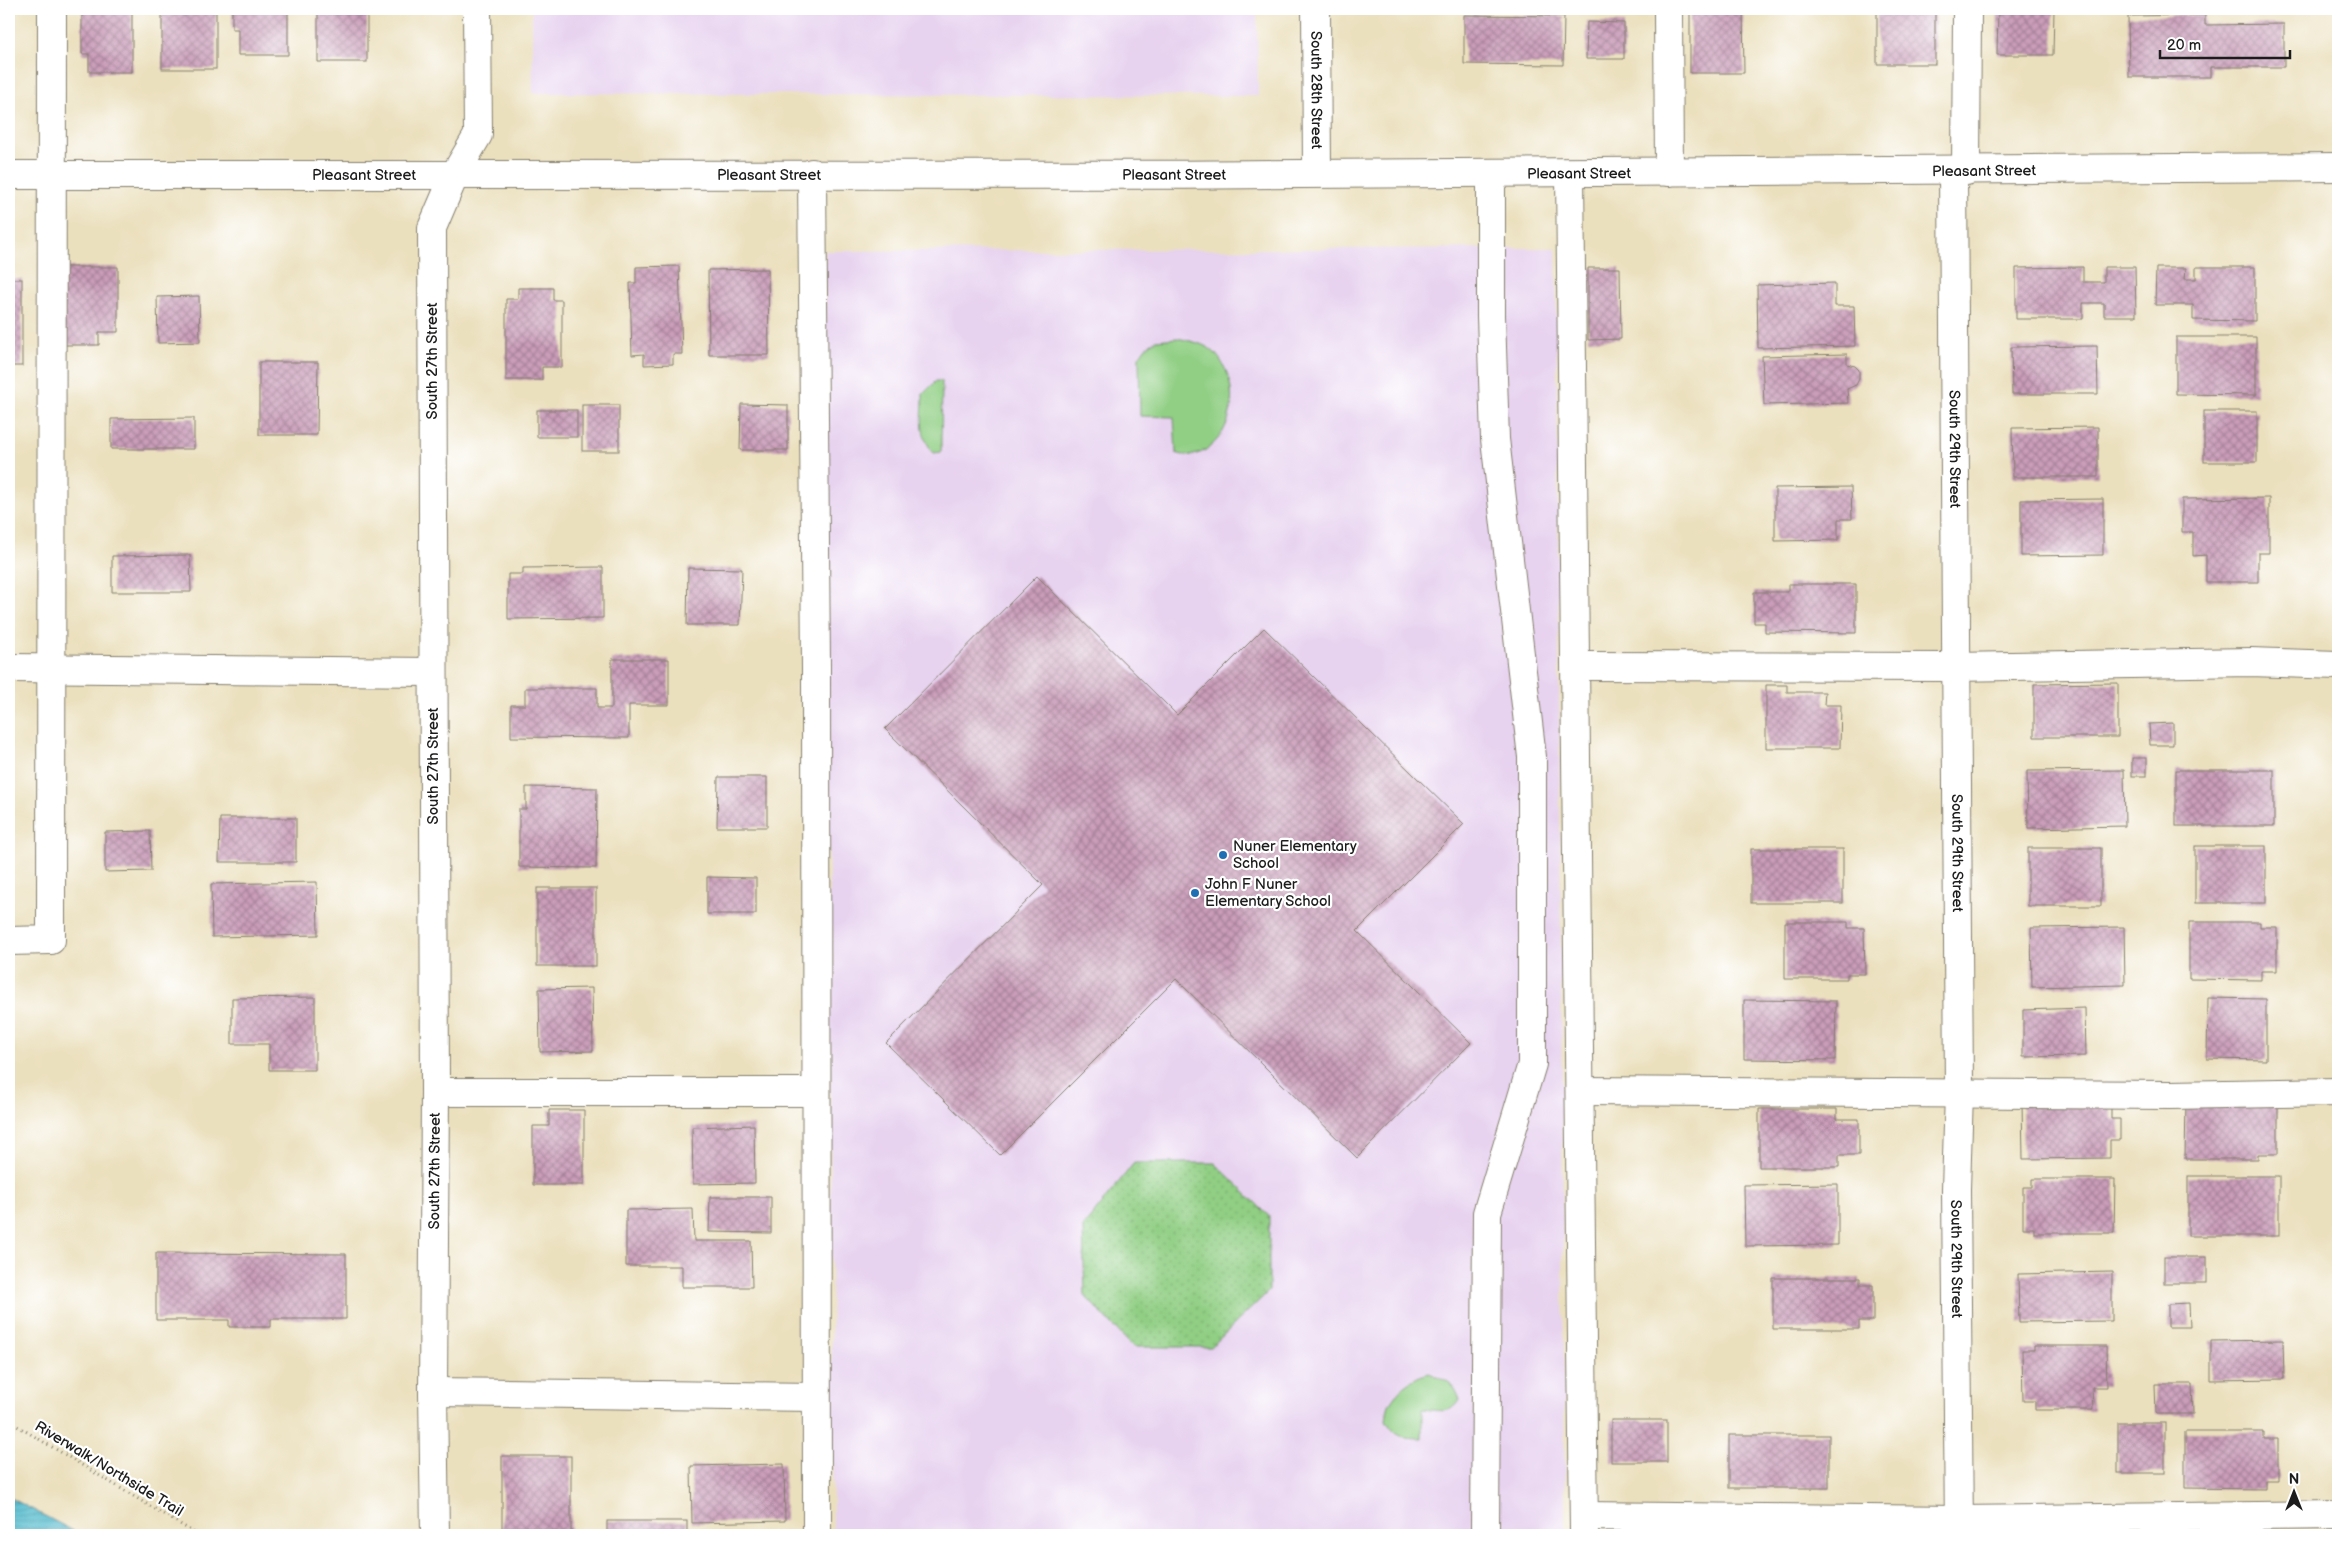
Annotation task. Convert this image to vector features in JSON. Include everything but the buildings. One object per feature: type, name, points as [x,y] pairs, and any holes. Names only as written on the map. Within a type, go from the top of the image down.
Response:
[{"type":"street","points":[[9,941],[51,940],[52,9]]},
{"type":"street","name":"South 27th Street","points":[[435,1535],[433,1392],[435,1092],[432,228],[455,174],[478,135],[477,9]]},
{"type":"street","name":"South 28th Street","points":[[1316,9],[1317,173]]},
{"type":"street","points":[[1668,9],[1669,172]]},
{"type":"street","name":"South 29th Street","points":[[1958,1528],[1956,1189],[1958,1093],[1954,667],[1959,171],[1967,9]]},
{"type":"street","name":"Pleasant Street","points":[[9,175],[1570,173],[2338,167]]},
{"type":"street","points":[[1485,1535],[1487,1213],[1532,1064],[1532,757],[1495,439],[1491,316],[1491,173]]},
{"type":"street","points":[[1570,173],[1577,666],[1584,1526],[1958,1528],[2162,1516],[2338,1515]]},
{"type":"street","points":[[812,174],[816,667],[817,1535]]},
{"type":"street","points":[[1577,666],[1954,667],[2251,662],[2338,665]]},
{"type":"street","points":[[9,668],[433,672]]},
{"type":"street","points":[[1581,1091],[2170,1095],[2338,1092]]},
{"type":"street","points":[[435,1092],[816,1092]]},
{"type":"street","points":[[433,1392],[816,1397]]},
{"type":"path","name":"Riverwalk/Northside Trail","points":[[9,1421],[198,1535]]},
{"type":"shaded area","points":[[532,9],[1257,9],[1258,96],[533,93]]},
{"type":"shaded area","name":"John F Nuner Elementary School","points":[[1556,248],[1565,1535],[833,1535],[825,251]]},
{"type":"green space","points":[[1177,338],[1192,341],[1215,353],[1223,364],[1231,391],[1229,419],[1223,431],[1215,442],[1204,451],[1190,455],[1176,453],[1174,417],[1140,416],[1139,357],[1145,348],[1156,340]]},
{"type":"green space","points":[[936,381],[942,381],[941,452],[934,453],[923,432],[922,410],[923,394]]},
{"type":"green space","points":[[1134,1163],[1215,1163],[1269,1216],[1269,1291],[1211,1347],[1133,1347],[1085,1296],[1083,1227]]},
{"type":"green space","points":[[1429,1373],[1449,1382],[1460,1400],[1457,1405],[1448,1410],[1422,1409],[1422,1438],[1401,1436],[1393,1431],[1386,1420],[1389,1405],[1406,1384],[1417,1377]]},
{"type":"water","points":[[9,1497],[81,1535],[9,1535]]},
{"type":"place","name":"Nuner Elementary School","points":[[1223,855]]},
{"type":"place","name":"John F Nuner Elementary School","points":[[1195,893]]}]
